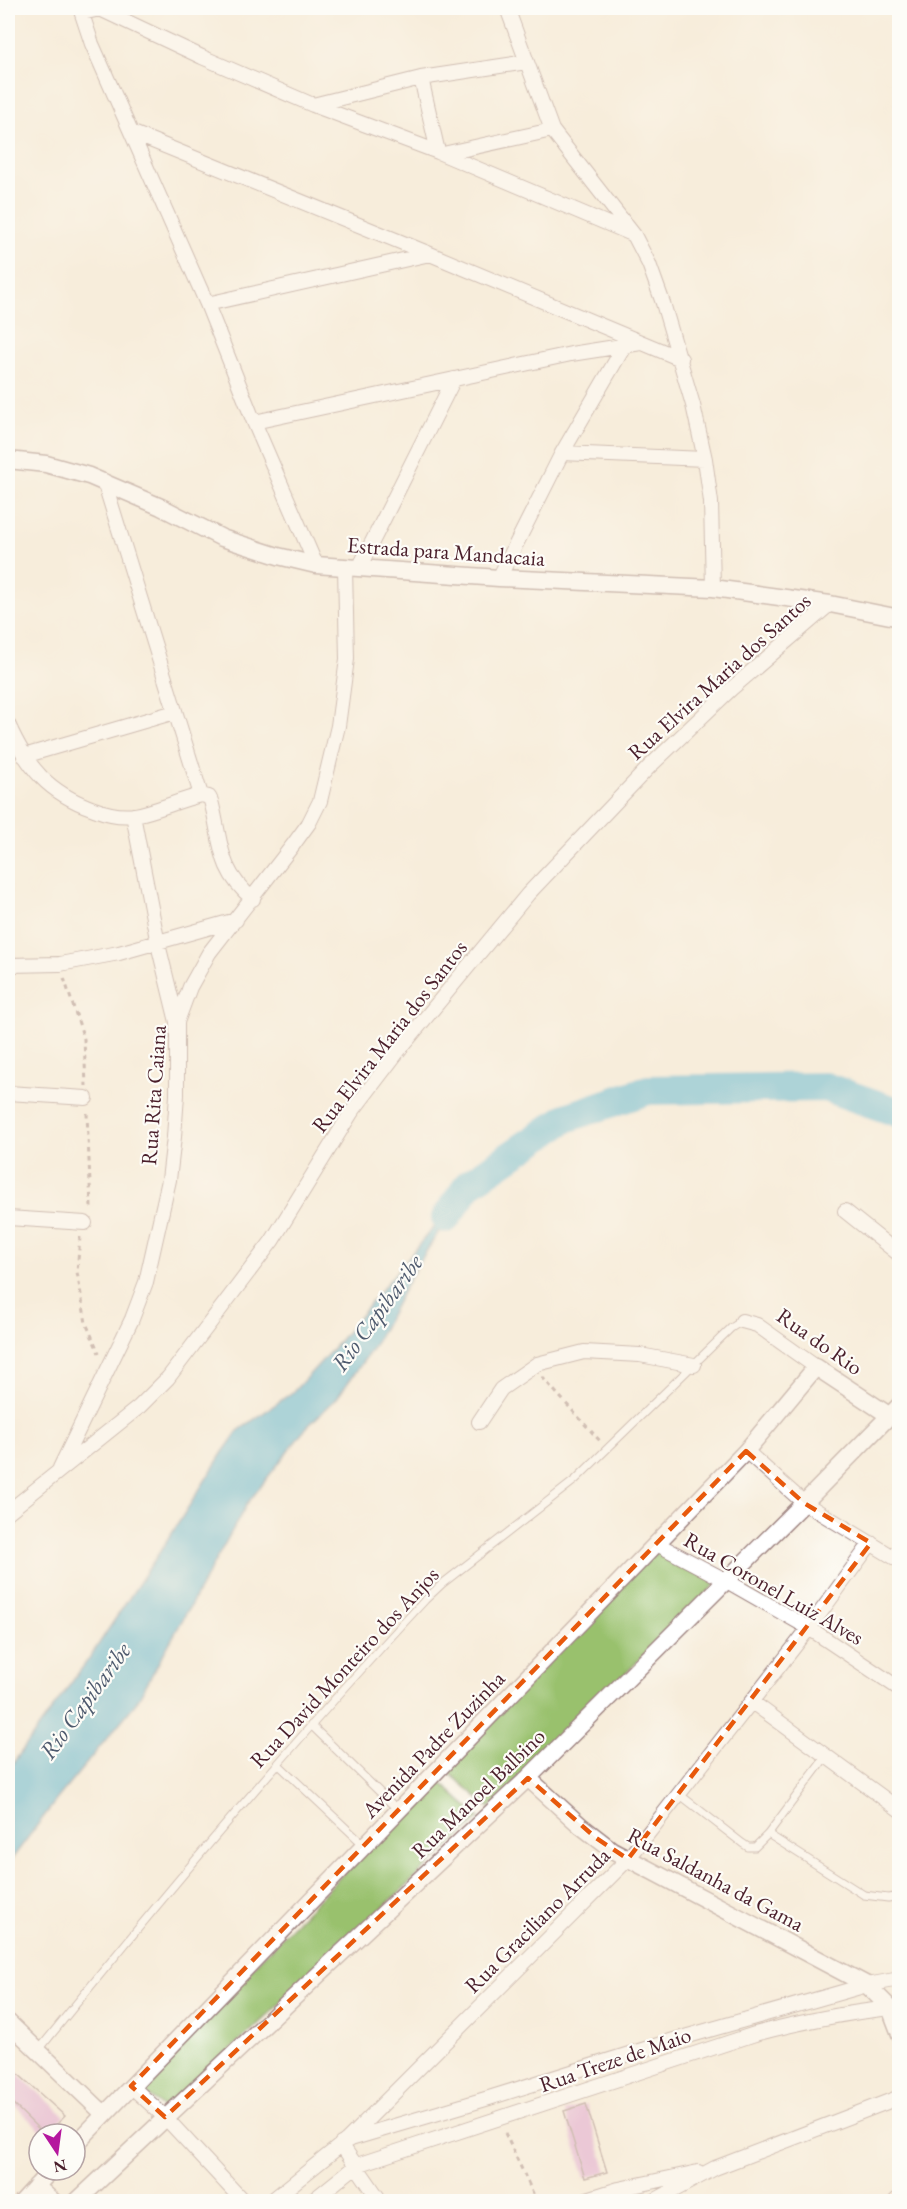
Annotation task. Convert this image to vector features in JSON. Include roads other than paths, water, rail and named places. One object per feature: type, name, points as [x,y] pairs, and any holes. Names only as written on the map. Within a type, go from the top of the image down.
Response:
[{"type":"street","points":[[316,564],[254,422],[207,304],[92,44],[81,10],[105,8],[202,57],[313,105],[440,153],[634,235]]},
{"type":"street","points":[[507,8],[552,130],[634,235],[649,264],[681,359],[705,459],[711,502],[713,588]]},
{"type":"street","points":[[313,105],[421,78],[527,62]]},
{"type":"street","points":[[421,78],[440,153]]},
{"type":"street","points":[[440,153],[552,130]]},
{"type":"street","points":[[133,133],[681,359]]},
{"type":"street","points":[[207,304],[430,254]]},
{"type":"street","points":[[254,422],[454,379],[643,343]]},
{"type":"street","points":[[499,578],[562,453],[625,345]]},
{"type":"street","points":[[352,568],[454,379]]},
{"type":"street","points":[[562,453],[705,459]]},
{"type":"street","name":"Estrada para Mandacaia","points":[[8,460],[65,468],[161,507],[222,538],[278,556],[316,564],[499,578],[713,588],[830,604],[900,618]]},
{"type":"street","points":[[104,482],[201,795]]},
{"type":"street","name":"Rua Rita Caiana","points":[[59,1470],[132,1319],[146,1282],[162,1212],[174,1137],[177,1095],[177,1022],[190,987],[199,969],[309,823],[320,801],[338,726],[347,659],[352,568]]},
{"type":"street","name":"Rua Elvira Maria dos Santos","points":[[8,1512],[140,1407],[168,1378],[272,1241],[357,1105],[399,1050],[528,894],[649,767],[731,689],[830,604]]},
{"type":"street","points":[[24,756],[175,712]]},
{"type":"street","points":[[8,724],[24,756],[37,774],[55,791],[80,804],[119,816],[133,815],[201,795],[209,797],[222,858],[227,870],[241,890],[253,898]]},
{"type":"street","points":[[133,815],[158,944],[177,1022]]},
{"type":"street","points":[[8,965],[60,964],[158,944],[236,920]]},
{"type":"street","points":[[8,1093],[86,1098]]},
{"type":"street","points":[[844,1211],[900,1255]]},
{"type":"street","points":[[8,1218],[85,1223]]},
{"type":"street","name":"Rua do Rio","points":[[742,1321],[757,1325],[816,1367],[896,1414]]},
{"type":"street","points":[[479,1422],[501,1389],[537,1364],[584,1352],[640,1355],[694,1365]]},
{"type":"street","name":"Avenida Padre Zuzinha","points":[[87,2132],[747,1451],[816,1367]]},
{"type":"street","name":"Rua Manoel Balbino","points":[[76,2202],[528,1778],[725,1580],[896,1414]]},
{"type":"street","points":[[747,1451],[804,1503],[900,1561]]},
{"type":"street","name":"Rua Graciliano Arruda","points":[[270,2202],[344,2142],[628,1859],[809,1628],[871,1543]]},
{"type":"street","name":"Rua Coronel Luiz Alves","points":[[657,1544],[809,1628],[900,1689]]},
{"type":"street","points":[[752,1702],[900,1810]]},
{"type":"street","name":"Rua Saldanha da Gama","points":[[528,1778],[596,1839],[628,1859],[867,1984],[895,2008]]},
{"type":"street","name":"Rua Treze de Maio","points":[[344,2142],[674,2040],[867,1984],[900,1978]]},
{"type":"street","points":[[895,2008],[900,2034]]},
{"type":"street","name":"Rua Treze de Maio","points":[[357,2165],[755,2034],[848,2013],[895,2008]]},
{"type":"street","points":[[8,2022],[104,2114]]},
{"type":"street","points":[[131,2086],[165,2117],[244,2202]]},
{"type":"street","points":[[652,2202],[715,2168],[900,2097]]},
{"type":"street","points":[[489,2098],[499,2120]]},
{"type":"street","points":[[344,2142],[381,2202]]},
{"type":"street","points":[[311,2202],[357,2165]]},
{"type":"street","points":[[578,2202],[619,2189],[715,2168]]},
{"type":"street","points":[[22,2202],[40,2182]]},
{"type":"street","points":[[36,2186],[54,2202]]},
{"type":"lane","name":"Rua David Monteiro dos Anjos","points":[[38,2051],[116,1954],[311,1725],[442,1584],[575,1480],[731,1328],[742,1321]]},
{"type":"lane","points":[[311,1725],[399,1811]]},
{"type":"lane","points":[[679,1794],[748,1847],[759,1845],[827,1755]]},
{"type":"lane","points":[[278,1764],[365,1846]]},
{"type":"lane","points":[[768,1834],[864,1895],[888,1898],[900,1896]]},
{"type":"water","points":[[469,1184],[412,1274],[372,1349],[337,1398],[306,1428],[247,1504],[136,1703],[57,1799],[8,1864],[8,1770],[90,1657],[223,1452],[238,1431],[294,1391],[330,1352]]},
{"type":"waterway","name":"Rio Capibaribe","points":[[446,1218],[469,1184],[566,1118],[648,1090],[825,1087],[900,1113]]}]
